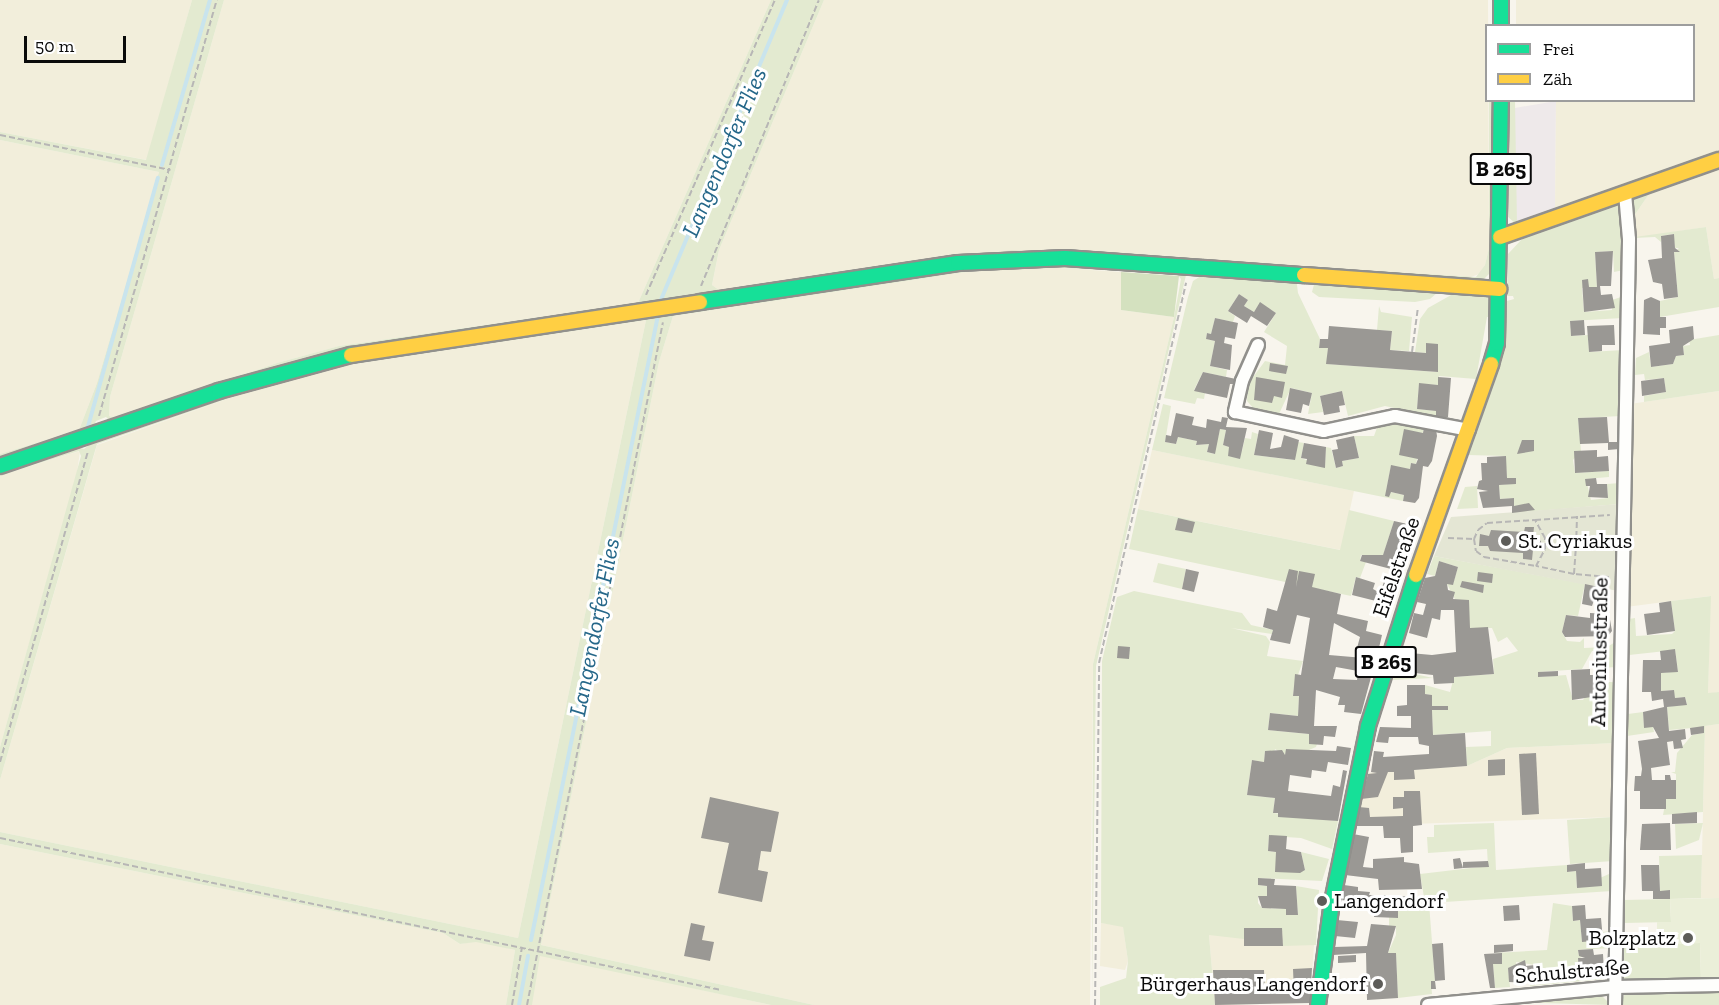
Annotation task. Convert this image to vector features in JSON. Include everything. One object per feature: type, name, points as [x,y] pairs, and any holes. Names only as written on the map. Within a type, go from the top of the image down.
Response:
[{"type":"street","points":[[1501,0],[1501,24]]},
{"type":"street","name":"B 265","points":[[1500,289],[1501,102]]},
{"type":"street","points":[[1500,237],[1719,160]]},
{"type":"street","name":"Antoniusstraße","points":[[1615,1005],[1617,547],[1629,229],[1625,193]]},
{"type":"street","points":[[0,466],[219,391],[326,359],[993,259],[1190,266],[1500,289]]},
{"type":"street","name":"Eifelstraße","points":[[1318,1005],[1332,902],[1368,726],[1402,614],[1470,430],[1495,353],[1500,289]]},
{"type":"street","points":[[1258,345],[1242,381],[1235,412],[1324,431],[1395,416],[1470,430]]},
{"type":"street","name":"Schulstraße","points":[[1428,1005],[1615,987],[1719,985]]},
{"type":"path","points":[[0,762],[217,0]]},
{"type":"path","points":[[639,311],[775,0]]},
{"type":"path","points":[[695,303],[712,252],[819,0]]},
{"type":"path","points":[[0,135],[170,170]]},
{"type":"path","points":[[1095,1005],[1098,663],[1190,266]]},
{"type":"path","points":[[527,1005],[666,307]]},
{"type":"path","points":[[1412,352],[1418,307]]},
{"type":"path","points":[[1610,568],[1609,579],[1484,557],[1476,551],[1474,539],[1478,530],[1487,523],[1610,512],[1611,524]]},
{"type":"path","points":[[1574,574],[1577,516]]},
{"type":"path","points":[[1535,520],[1545,538],[1545,549],[1536,566]]},
{"type":"path","points":[[1611,535],[1617,547]]},
{"type":"path","points":[[1442,537],[1474,539]]},
{"type":"path","points":[[1576,546],[1617,547]]},
{"type":"path","points":[[1610,558],[1617,547]]},
{"type":"path","points":[[0,838],[721,990]]},
{"type":"path","points":[[512,1005],[522,947]]},
{"type":"path","points":[[1320,983],[1361,984]]},
{"type":"shaded area","points":[[0,0],[192,0],[147,160],[0,132]]},
{"type":"shaded area","points":[[224,0],[771,0],[638,303],[339,346],[277,363],[117,418],[109,416],[110,397]]},
{"type":"shaded area","points":[[824,0],[1488,0],[1488,24],[1485,24],[1485,102],[1488,102],[1489,248],[1485,265],[1479,274],[1468,278],[1074,252],[719,290],[712,285],[719,250]]},
{"type":"shaded area","points":[[1516,0],[1719,0],[1719,151],[1555,210],[1556,102],[1695,102],[1695,24],[1516,24]]},
{"type":"shaded area","points":[[1556,102],[1555,210],[1515,224],[1515,108]]},
{"type":"shaded area","points":[[0,140],[159,172],[97,383],[79,430],[0,454]]},
{"type":"shaded area","points":[[1719,168],[1719,278],[1714,279],[1706,227],[1635,238],[1634,216],[1649,194]]},
{"type":"shaded area","points":[[1045,267],[1121,272],[1121,310],[1174,317],[1093,664],[1090,1005],[814,1005],[541,945],[659,362],[673,316],[986,269]]},
{"type":"shaded area","points":[[646,320],[518,938],[0,832],[0,780],[97,445],[278,381],[339,366]]},
{"type":"shaded area","points":[[1719,391],[1719,692],[1708,694],[1710,596],[1626,607],[1630,404]]},
{"type":"shaded area","points":[[1152,450],[1354,491],[1341,550],[1138,509]]},
{"type":"shaded area","points":[[80,451],[77,473],[0,747],[0,475]]},
{"type":"shaded area","points":[[1719,724],[1719,898],[1701,898],[1705,726]]},
{"type":"shaded area","points":[[1615,743],[1613,817],[1355,826],[1365,773],[1467,766],[1507,748]]},
{"type":"shaded area","points":[[0,844],[443,933],[460,944],[476,941],[515,950],[506,1005],[0,1005]]},
{"type":"shaded area","points":[[1232,913],[1316,916],[1310,1003],[1215,1005],[1209,935],[1224,934]]},
{"type":"shaded area","points":[[1101,923],[1123,926],[1128,961],[1125,970],[1100,966]]},
{"type":"shaded area","points":[[540,955],[771,1005],[531,1005]]},
{"type":"green space","points":[[192,0],[224,0],[110,397],[109,416],[117,418],[277,363],[339,346],[638,303],[771,0],[824,0],[719,250],[712,285],[719,290],[1012,250],[1476,277],[1485,265],[1489,248],[1489,102],[1494,102],[1490,273],[1482,281],[1049,254],[485,330],[109,420],[106,417],[96,421],[93,428],[0,462],[0,454],[79,430],[97,383],[159,172],[0,140],[0,132],[146,160]]},
{"type":"green space","points":[[1508,102],[1515,102],[1517,225],[1507,216]]},
{"type":"green space","points":[[1649,194],[1634,216],[1635,237],[1706,227],[1714,279],[1719,278],[1719,307],[1660,317],[1660,301],[1678,297],[1674,252],[1679,248],[1675,248],[1673,234],[1661,236],[1661,242],[1655,237],[1633,238],[1633,202],[1635,197]]},
{"type":"green space","points":[[1616,203],[1623,208],[1624,270],[1614,272],[1613,251],[1595,252],[1597,287],[1582,288],[1584,312],[1612,310],[1612,300],[1624,296],[1623,318],[1570,321],[1571,336],[1588,335],[1589,352],[1623,350],[1622,416],[1578,418],[1581,451],[1573,460],[1575,473],[1609,471],[1609,477],[1586,479],[1591,500],[1608,498],[1607,484],[1620,483],[1620,504],[1512,513],[1514,498],[1500,499],[1499,485],[1516,483],[1515,478],[1507,478],[1505,456],[1468,455],[1503,355],[1507,301],[1514,299],[1513,296],[1507,296],[1508,254],[1523,238]]},
{"type":"green space","points":[[1005,261],[1177,268],[1186,275],[1096,666],[1092,1005],[1093,664],[1174,317],[1181,279],[1177,274],[1045,267],[986,269],[673,316],[659,362],[541,945],[814,1005],[771,1005],[540,956],[532,1005],[506,1005],[515,950],[476,942],[460,944],[443,933],[0,844],[0,832],[518,938],[646,320],[339,366],[278,381],[97,444],[0,780],[0,747],[81,456],[79,451],[0,475],[0,469],[74,446],[84,449],[97,439],[246,385],[341,359]]},
{"type":"green space","points":[[1121,272],[1179,276],[1174,317],[1121,310]]},
{"type":"green space","points":[[1204,274],[1296,277],[1298,293],[1320,339],[1319,347],[1328,348],[1327,364],[1437,372],[1438,353],[1427,343],[1426,353],[1415,352],[1420,319],[1428,308],[1460,290],[1475,290],[1490,298],[1490,317],[1487,317],[1476,379],[1439,376],[1438,385],[1419,384],[1417,409],[1436,411],[1436,417],[1385,406],[1348,416],[1342,391],[1320,396],[1323,412],[1308,414],[1312,393],[1291,388],[1279,414],[1254,409],[1247,401],[1248,384],[1265,361],[1285,365],[1287,346],[1264,332],[1276,313],[1260,303],[1254,312],[1244,306],[1248,300],[1239,294],[1228,311],[1235,316],[1233,322],[1215,318],[1211,334],[1207,333],[1206,339],[1215,341],[1210,366],[1227,370],[1226,377],[1203,372],[1194,390],[1205,393],[1204,399],[1197,398],[1195,404],[1164,398],[1193,281]]},
{"type":"green space","points":[[1315,281],[1438,292],[1430,299],[1415,302],[1319,297],[1312,292]]},
{"type":"green space","points":[[1379,306],[1381,312],[1412,317],[1409,351],[1390,350],[1392,331],[1377,330]]},
{"type":"green space","points":[[1719,335],[1719,391],[1644,402],[1644,396],[1666,392],[1664,378],[1645,380],[1644,374],[1635,375],[1636,358],[1649,352],[1651,367],[1673,364],[1676,356],[1684,355],[1683,346],[1690,345],[1689,340]]},
{"type":"green space","points":[[1163,404],[1171,406],[1165,442],[1176,444],[1178,437],[1197,441],[1196,445],[1209,444],[1207,452],[1214,454],[1220,429],[1226,430],[1223,445],[1242,451],[1245,438],[1251,439],[1252,432],[1258,434],[1254,455],[1294,460],[1298,442],[1304,443],[1301,458],[1325,467],[1326,447],[1331,448],[1336,468],[1343,466],[1342,461],[1359,458],[1354,436],[1374,436],[1378,425],[1395,421],[1424,427],[1416,464],[1411,463],[1410,469],[1391,466],[1386,491],[1404,495],[1403,501],[1152,450]]},
{"type":"green space","points":[[1477,486],[1478,508],[1457,509],[1465,487]]},
{"type":"green space","points":[[1620,504],[1618,591],[1434,556],[1451,517]]},
{"type":"green space","points":[[1138,509],[1340,550],[1349,510],[1394,521],[1382,559],[1361,555],[1360,561],[1366,562],[1360,578],[1356,577],[1351,596],[1129,549]]},
{"type":"green space","points":[[1434,556],[1585,584],[1578,616],[1566,615],[1562,632],[1567,641],[1580,642],[1584,638],[1584,648],[1607,647],[1617,641],[1617,667],[1599,668],[1608,650],[1592,651],[1582,669],[1539,672],[1539,677],[1566,675],[1573,700],[1583,700],[1597,682],[1616,682],[1615,743],[1507,748],[1467,766],[1466,747],[1491,746],[1491,731],[1433,735],[1432,710],[1448,710],[1448,707],[1432,706],[1432,695],[1425,694],[1425,685],[1450,692],[1454,677],[1494,674],[1493,659],[1518,651],[1507,637],[1498,642],[1492,628],[1470,628],[1447,584],[1453,584],[1458,567],[1439,561],[1435,576],[1427,574]]},
{"type":"green space","points":[[1158,563],[1186,569],[1182,589],[1153,582]]},
{"type":"green space","points":[[1134,591],[1242,613],[1251,625],[1273,630],[1272,634],[1231,628],[1266,636],[1270,642],[1267,656],[1303,661],[1293,696],[1299,696],[1298,716],[1270,713],[1268,730],[1309,734],[1309,743],[1317,744],[1316,747],[1304,752],[1287,749],[1285,755],[1275,749],[1274,753],[1265,751],[1264,762],[1252,760],[1247,795],[1275,798],[1273,813],[1338,821],[1332,849],[1301,838],[1269,836],[1268,851],[1276,852],[1300,872],[1305,870],[1301,852],[1329,859],[1322,881],[1258,878],[1258,885],[1267,886],[1267,896],[1258,896],[1258,903],[1262,908],[1286,909],[1286,915],[1298,915],[1296,886],[1319,890],[1316,945],[1283,946],[1282,928],[1245,928],[1244,939],[1209,935],[1215,1005],[1100,1005],[1100,987],[1126,978],[1128,961],[1123,927],[1101,923],[1102,661],[1117,597]]},
{"type":"green space","points":[[1711,596],[1708,693],[1719,692],[1719,724],[1705,726],[1703,812],[1663,815],[1666,799],[1676,798],[1676,774],[1671,772],[1675,772],[1677,753],[1692,735],[1704,733],[1704,727],[1669,730],[1667,707],[1687,704],[1685,697],[1675,698],[1673,690],[1661,691],[1661,673],[1678,671],[1675,650],[1629,655],[1629,619],[1635,618],[1636,636],[1672,634],[1675,631],[1671,601]]},
{"type":"green space","points":[[1401,651],[1410,653],[1406,672],[1433,678],[1393,680]]},
{"type":"green space","points":[[1643,712],[1644,727],[1653,727],[1654,732],[1627,736],[1628,714]]},
{"type":"green space","points":[[1613,817],[1613,861],[1570,864],[1567,820]]},
{"type":"green space","points":[[1494,823],[1496,870],[1567,865],[1567,872],[1576,871],[1577,888],[1609,874],[1612,876],[1612,891],[1429,903],[1435,981],[1431,982],[1432,994],[1398,998],[1396,954],[1388,953],[1396,935],[1396,927],[1389,926],[1389,917],[1398,918],[1398,904],[1410,904],[1409,896],[1424,897],[1420,874],[1488,866],[1487,849],[1428,853],[1427,837],[1434,837],[1434,825]]},
{"type":"green space","points":[[1703,823],[1699,840],[1676,849],[1675,824]]},
{"type":"green space","points":[[1702,855],[1701,898],[1670,899],[1670,891],[1660,891],[1659,856]]},
{"type":"green space","name":"Bolzplatz","points":[[1719,898],[1719,982],[1701,982],[1700,943],[1657,944],[1657,922],[1671,922],[1670,899]]},
{"type":"green space","points":[[1670,899],[1671,922],[1624,923],[1624,900]]},
{"type":"green space","points":[[1553,903],[1572,906],[1573,921],[1580,920],[1582,941],[1603,940],[1602,932],[1612,931],[1611,948],[1578,950],[1579,956],[1585,955],[1578,959],[1586,974],[1604,972],[1604,964],[1611,964],[1611,972],[1604,979],[1530,986],[1535,965],[1516,962],[1517,967],[1508,968],[1510,987],[1495,988],[1493,964],[1502,964],[1502,954],[1494,953],[1547,950]]},
{"type":"green space","points":[[1700,943],[1701,982],[1623,979],[1623,945]]},
{"type":"green space","points":[[1719,988],[1719,1005],[1619,1005],[1626,992]]},
{"type":"green space","points":[[1600,994],[1611,1005],[1509,1002]]},
{"type":"building","points":[[1674,234],[1675,248],[1680,252],[1674,252],[1678,297],[1664,299],[1662,284],[1653,282],[1648,260],[1662,258],[1661,236]]},
{"type":"building","points":[[1613,251],[1611,286],[1600,286],[1601,295],[1612,294],[1615,308],[1584,312],[1582,280],[1588,279],[1589,287],[1597,287],[1595,252]]},
{"type":"building","points":[[1239,294],[1248,300],[1244,306],[1254,312],[1260,302],[1276,313],[1267,326],[1251,316],[1247,323],[1228,311]]},
{"type":"building","points":[[1651,297],[1660,301],[1660,317],[1666,317],[1666,328],[1660,328],[1660,335],[1643,334],[1644,300]]},
{"type":"building","points":[[1215,318],[1238,323],[1235,339],[1225,337],[1224,343],[1232,345],[1230,370],[1210,366],[1215,341],[1206,339],[1207,333],[1211,334]]},
{"type":"building","points":[[1584,320],[1585,335],[1571,336],[1570,321]]},
{"type":"building","points":[[1614,325],[1615,345],[1602,345],[1602,351],[1589,352],[1587,326]]},
{"type":"building","points":[[1329,326],[1392,331],[1390,350],[1426,353],[1426,343],[1438,344],[1438,372],[1326,364],[1328,348],[1319,348],[1320,339],[1328,339]]},
{"type":"building","points":[[1693,326],[1694,339],[1683,346],[1684,355],[1676,356],[1673,364],[1651,367],[1649,346],[1670,343],[1669,330]]},
{"type":"building","points":[[1270,363],[1288,366],[1286,374],[1269,371]]},
{"type":"building","points":[[1203,372],[1236,379],[1235,384],[1230,384],[1227,398],[1194,391]]},
{"type":"building","points":[[1256,377],[1285,382],[1282,398],[1274,396],[1272,403],[1254,400]]},
{"type":"building","points":[[1438,377],[1451,378],[1448,417],[1436,417],[1436,411],[1417,409],[1419,383],[1438,385]]},
{"type":"building","points":[[1664,378],[1666,392],[1642,396],[1641,381]]},
{"type":"building","points":[[1290,388],[1312,393],[1309,406],[1303,404],[1301,413],[1286,410]]},
{"type":"building","points":[[1342,391],[1345,405],[1339,406],[1340,412],[1324,415],[1320,396]]},
{"type":"building","points":[[1176,413],[1194,417],[1192,425],[1206,428],[1207,419],[1221,422],[1222,417],[1228,418],[1226,427],[1247,428],[1240,459],[1228,456],[1229,447],[1223,445],[1226,430],[1220,429],[1215,454],[1207,452],[1209,444],[1196,445],[1197,441],[1178,437],[1176,444],[1165,442],[1166,435],[1171,436]]},
{"type":"building","points":[[1607,417],[1609,442],[1619,442],[1619,449],[1608,450],[1608,443],[1580,444],[1578,418]]},
{"type":"building","points":[[1424,427],[1436,429],[1437,436],[1432,461],[1428,467],[1423,466],[1419,498],[1415,503],[1403,501],[1404,495],[1391,492],[1389,497],[1385,496],[1391,465],[1410,469],[1411,463],[1416,464],[1418,459],[1399,455],[1404,429],[1423,433]]},
{"type":"building","points":[[1259,430],[1273,433],[1270,449],[1281,447],[1284,435],[1299,440],[1295,460],[1254,455]]},
{"type":"building","points":[[1354,436],[1359,458],[1342,461],[1343,466],[1336,468],[1332,450],[1338,449],[1336,440]]},
{"type":"building","points":[[1522,440],[1534,440],[1534,451],[1517,454]]},
{"type":"building","points":[[1304,443],[1326,447],[1325,468],[1306,464],[1307,459],[1301,458]]},
{"type":"building","points":[[1597,450],[1597,457],[1608,456],[1609,471],[1575,473],[1574,451]]},
{"type":"building","points":[[1506,456],[1507,478],[1516,478],[1516,484],[1499,485],[1500,499],[1514,498],[1514,506],[1529,503],[1535,510],[1512,513],[1512,506],[1483,508],[1479,492],[1488,491],[1477,489],[1479,481],[1482,480],[1481,463],[1487,463],[1487,457]]},
{"type":"building","points":[[1596,478],[1597,484],[1607,484],[1608,498],[1588,497],[1590,486],[1586,486],[1585,479]]},
{"type":"building","points":[[1178,518],[1195,522],[1192,533],[1175,530]]},
{"type":"building","points":[[1394,521],[1412,525],[1404,551],[1397,549],[1391,569],[1360,561],[1362,555],[1383,555]]},
{"type":"building","points":[[1525,527],[1534,527],[1533,537],[1541,541],[1541,547],[1533,550],[1532,560],[1523,559],[1523,553],[1490,551],[1488,546],[1479,546],[1480,534],[1489,536],[1491,530],[1524,532]]},
{"type":"building","points":[[1439,561],[1458,567],[1453,585],[1447,584],[1448,590],[1455,592],[1453,599],[1469,600],[1470,628],[1488,627],[1494,674],[1454,677],[1454,683],[1434,684],[1433,675],[1406,672],[1410,653],[1432,655],[1456,652],[1454,610],[1441,610],[1440,620],[1432,618],[1427,638],[1409,633],[1414,613],[1423,615],[1426,604],[1417,602],[1425,578],[1435,576]]},
{"type":"building","points":[[1186,569],[1199,572],[1194,592],[1182,589]]},
{"type":"building","points":[[1289,569],[1298,571],[1296,587],[1299,571],[1315,574],[1312,587],[1341,594],[1337,614],[1368,621],[1366,631],[1382,635],[1378,652],[1357,648],[1360,637],[1334,623],[1329,655],[1376,659],[1361,714],[1344,712],[1345,705],[1338,705],[1340,697],[1316,690],[1314,726],[1337,726],[1335,737],[1324,736],[1323,745],[1309,744],[1309,734],[1268,730],[1270,713],[1298,716],[1299,696],[1293,696],[1295,674],[1301,675],[1310,618],[1297,615],[1290,644],[1270,640],[1273,630],[1263,627],[1267,608],[1277,611]],"holes":[[[1336,667],[1358,671],[1357,680],[1333,679]]]},
{"type":"building","points":[[1478,572],[1493,574],[1492,583],[1477,581]]},
{"type":"building","points":[[1386,576],[1400,581],[1392,605],[1352,595],[1356,577],[1375,583],[1373,589],[1380,593]]},
{"type":"building","points":[[1462,581],[1484,585],[1483,593],[1460,587]]},
{"type":"building","points":[[1585,584],[1608,589],[1608,596],[1596,594],[1592,606],[1582,604]]},
{"type":"building","points":[[1671,601],[1675,631],[1647,635],[1644,614],[1660,612],[1659,603]]},
{"type":"building","points":[[1590,613],[1609,614],[1612,631],[1608,636],[1565,637],[1562,632],[1566,615],[1590,618]]},
{"type":"building","points":[[1118,646],[1130,647],[1129,659],[1117,658]]},
{"type":"building","points":[[1675,649],[1678,672],[1661,673],[1661,691],[1674,690],[1675,698],[1685,697],[1687,705],[1667,707],[1669,731],[1685,729],[1686,739],[1681,740],[1683,748],[1674,749],[1673,741],[1667,742],[1670,765],[1651,768],[1652,780],[1665,780],[1665,775],[1670,775],[1671,780],[1676,780],[1676,799],[1666,799],[1666,809],[1640,809],[1640,791],[1634,791],[1635,776],[1641,776],[1642,769],[1638,741],[1659,738],[1653,727],[1644,728],[1643,712],[1664,707],[1663,699],[1652,701],[1651,692],[1642,692],[1643,660],[1661,660],[1660,651]]},
{"type":"building","points":[[1590,669],[1590,675],[1597,675],[1598,696],[1572,700],[1571,670]]},
{"type":"building","points":[[1558,671],[1558,676],[1538,677],[1538,672]]},
{"type":"building","points":[[1407,685],[1425,685],[1425,694],[1432,695],[1432,706],[1448,706],[1448,710],[1432,710],[1433,735],[1465,733],[1467,766],[1414,770],[1415,779],[1394,780],[1394,772],[1388,772],[1378,797],[1361,799],[1368,774],[1377,773],[1371,772],[1374,751],[1384,752],[1383,757],[1429,754],[1429,746],[1419,744],[1418,737],[1389,737],[1388,743],[1376,742],[1380,727],[1411,728],[1411,716],[1397,716],[1397,706],[1407,705]]},
{"type":"building","points":[[1704,726],[1704,733],[1691,735],[1690,728]]},
{"type":"building","points":[[1337,746],[1351,748],[1348,765],[1328,762],[1326,772],[1312,770],[1311,778],[1290,775],[1288,791],[1331,796],[1333,785],[1340,787],[1343,770],[1347,771],[1338,821],[1278,817],[1278,813],[1273,813],[1275,798],[1247,795],[1252,760],[1264,762],[1265,751],[1282,750],[1285,755],[1286,749],[1336,751]]},
{"type":"building","points":[[1536,753],[1539,814],[1522,815],[1519,754]]},
{"type":"building","points":[[1505,759],[1505,775],[1488,776],[1488,760]]},
{"type":"building","points":[[1404,791],[1420,791],[1422,825],[1413,826],[1413,852],[1401,853],[1400,838],[1384,838],[1383,826],[1355,826],[1359,807],[1369,808],[1370,817],[1403,816],[1403,808],[1393,809],[1393,797],[1404,797]]},
{"type":"building","points":[[710,797],[779,812],[771,852],[761,851],[758,870],[768,872],[762,902],[718,893],[729,843],[701,838]]},
{"type":"building","points":[[1697,812],[1697,823],[1672,824],[1672,814]]},
{"type":"building","points":[[1670,823],[1671,850],[1640,850],[1642,824]]},
{"type":"building","points":[[1353,834],[1369,837],[1363,867],[1373,868],[1373,859],[1404,857],[1404,862],[1419,864],[1422,889],[1379,890],[1378,879],[1345,875]]},
{"type":"building","points":[[1269,835],[1287,836],[1286,849],[1301,852],[1305,870],[1300,873],[1275,872],[1276,852],[1268,851]]},
{"type":"building","points":[[1460,858],[1463,868],[1454,869],[1453,859]]},
{"type":"building","points":[[1488,861],[1489,867],[1463,868],[1463,862]]},
{"type":"building","points":[[1585,863],[1585,869],[1601,868],[1602,886],[1577,888],[1576,871],[1567,872],[1567,865]]},
{"type":"building","points":[[1641,865],[1659,865],[1660,891],[1670,890],[1670,899],[1653,899],[1653,891],[1642,891]]},
{"type":"building","points":[[1258,878],[1275,879],[1274,885],[1296,886],[1298,915],[1286,915],[1286,909],[1262,908],[1258,896],[1267,896],[1267,886],[1258,885]]},
{"type":"building","points":[[1344,885],[1358,887],[1358,891],[1370,892],[1369,895],[1386,895],[1385,906],[1389,905],[1389,897],[1409,896],[1410,904],[1398,904],[1398,918],[1374,917],[1375,905],[1342,903]]},
{"type":"building","points":[[1519,905],[1520,920],[1504,921],[1503,906]]},
{"type":"building","points":[[1585,905],[1586,919],[1601,918],[1603,940],[1582,942],[1580,920],[1573,921],[1572,906]]},
{"type":"building","points":[[1337,920],[1358,922],[1355,938],[1335,936]]},
{"type":"building","points":[[691,923],[705,926],[702,940],[714,942],[710,961],[684,956]]},
{"type":"building","points":[[1371,924],[1396,926],[1388,953],[1396,953],[1398,998],[1367,1000],[1366,953],[1333,955],[1334,947],[1367,946]]},
{"type":"building","points":[[1244,928],[1282,928],[1283,946],[1244,946]]},
{"type":"building","points":[[1443,943],[1445,980],[1435,981],[1432,944]]},
{"type":"building","points":[[1513,944],[1513,951],[1494,953],[1494,945]]},
{"type":"building","points":[[1593,949],[1594,955],[1603,954],[1604,972],[1579,973],[1578,958],[1585,958],[1579,956],[1578,950]]},
{"type":"building","points":[[1502,953],[1502,964],[1493,964],[1495,988],[1490,988],[1484,954]]},
{"type":"building","points":[[1356,955],[1356,962],[1338,963],[1338,956]]},
{"type":"building","points":[[1525,960],[1526,966],[1535,965],[1537,978],[1529,983],[1509,982],[1508,968]]},
{"type":"building","points":[[1312,968],[1310,1003],[1215,1005],[1213,970],[1264,970],[1265,993],[1294,993],[1293,969]]},
{"type":"building","points":[[1431,981],[1435,981],[1436,989],[1431,989]]},
{"type":"waterway","points":[[162,165],[210,0]]},
{"type":"waterway","name":"Langendorfer Flies","points":[[660,302],[787,0]]},
{"type":"waterway","points":[[87,430],[158,178]]},
{"type":"waterway","name":"Langendorfer Flies","points":[[531,940],[658,315]]},
{"type":"waterway","points":[[519,1005],[528,956]]},
{"type":"traffic: fast","points":[[1501,0],[1501,24]]},
{"type":"traffic: fast","points":[[1491,364],[1497,343],[1501,102]]},
{"type":"traffic: fast","points":[[700,302],[958,263],[1065,258],[1304,275]]},
{"type":"traffic: fast","points":[[0,466],[219,391],[351,355]]},
{"type":"traffic: fast","points":[[1318,1005],[1332,902],[1368,726],[1416,575]]},
{"type":"traffic: slow","points":[[1500,237],[1719,160]]},
{"type":"traffic: slow","points":[[1304,275],[1500,289]]},
{"type":"traffic: slow","points":[[351,355],[700,302]]},
{"type":"traffic: slow","points":[[1416,575],[1491,364]]},
{"type":"place","name":"St. Cyriakus","points":[[1506,541]]},
{"type":"place","name":"Langendorf","points":[[1322,901]]},
{"type":"place","name":"Bolzplatz","points":[[1688,938]]},
{"type":"place","name":"Bürgerhaus Langendorf","points":[[1378,984]]}]
